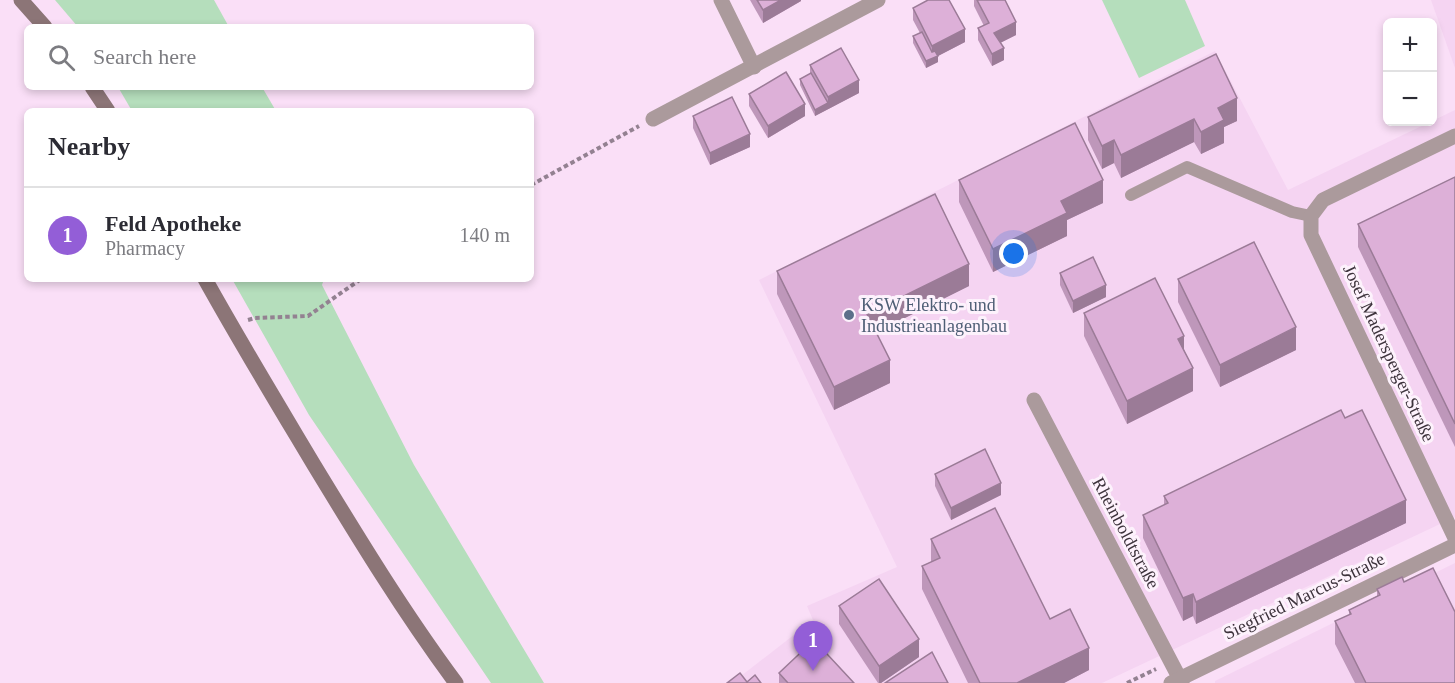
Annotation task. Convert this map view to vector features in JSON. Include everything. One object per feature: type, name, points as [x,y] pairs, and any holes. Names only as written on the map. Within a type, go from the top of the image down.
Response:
[{"type":"main road","points":[[21,0],[42,24]]},
{"type":"main road","points":[[94,90],[106,108]]},
{"type":"main road","points":[[207,282],[375,566],[456,683]]},
{"type":"street","points":[[721,0],[754,67]]},
{"type":"street","points":[[653,119],[878,0]]},
{"type":"street","points":[[1311,216],[1323,200],[1455,136]]},
{"type":"street","name":"Josef Madersperger-Straße","points":[[1311,216],[1311,236],[1455,538]]},
{"type":"street","name":"Rheinboldtstraße","points":[[1034,400],[1178,681]]},
{"type":"street","name":"Siegfried Marcus-Straße","points":[[1178,681],[1455,545]]},
{"type":"lane","points":[[1131,195],[1186,167],[1292,212],[1311,216]]},
{"type":"path","points":[[534,183],[653,119]]},
{"type":"path","points":[[231,326],[255,318],[308,316],[358,282]]},
{"type":"shaded area","points":[[1431,0],[1455,0],[1455,68]]},
{"type":"shaded area","points":[[1215,51],[1288,190],[1422,126],[1437,126],[1437,119],[1455,110],[1455,517],[1102,683],[732,683],[813,620],[807,606],[897,567],[759,280]]},
{"type":"shaded area","points":[[1455,563],[1455,683],[1215,683],[1215,681]]},
{"type":"green space","points":[[55,0],[214,0],[227,24],[75,24]]},
{"type":"green space","points":[[1102,0],[1185,0],[1205,46],[1139,78]]},
{"type":"green space","points":[[120,90],[264,90],[274,108],[130,108]]},
{"type":"green space","points":[[234,282],[323,282],[322,285],[414,465],[544,683],[491,683],[309,415]]},
{"type":"building","points":[[757,0],[781,0],[763,10]]},
{"type":"building","points":[[928,0],[949,0],[965,29],[932,46],[913,8]]},
{"type":"building","points":[[977,0],[1005,0],[1016,22],[994,33],[1004,48],[992,54],[978,28],[989,23]]},
{"type":"building","points":[[922,32],[932,52],[935,51],[938,56],[926,61],[913,36]]},
{"type":"building","points":[[841,48],[859,80],[828,97],[810,65]]},
{"type":"building","points":[[1216,54],[1237,98],[1218,108],[1224,120],[1201,132],[1194,119],[1121,155],[1114,140],[1102,146],[1088,117]]},
{"type":"building","points":[[786,72],[805,104],[768,126],[749,94]]},
{"type":"building","points":[[811,73],[828,103],[815,110],[800,79]]},
{"type":"building","points":[[732,97],[750,134],[710,153],[693,116]]},
{"type":"building","points":[[1075,123],[1103,180],[1061,201],[1067,213],[993,249],[959,180]]},
{"type":"building","points":[[1455,177],[1455,424],[1358,224]]},
{"type":"building","name":"KSW Elektro- und Industrieanlagenbau","points":[[935,194],[969,264],[867,314],[890,360],[834,387],[777,271]]},
{"type":"building","points":[[1254,242],[1296,327],[1220,365],[1178,279]]},
{"type":"building","points":[[1093,257],[1106,285],[1073,301],[1060,273]]},
{"type":"building","points":[[1155,278],[1184,336],[1178,339],[1193,368],[1127,401],[1084,313]]},
{"type":"building","points":[[1341,410],[1345,418],[1362,410],[1406,500],[1196,602],[1193,594],[1183,598],[1143,515],[1168,503],[1164,496]]},
{"type":"building","points":[[985,449],[1001,483],[951,508],[935,474]]},
{"type":"building","points":[[995,508],[1050,619],[1070,609],[1089,648],[1017,683],[980,683],[922,566],[940,558],[931,539]]},
{"type":"building","points":[[1433,568],[1455,612],[1455,683],[1366,683],[1335,621],[1351,614],[1349,610],[1380,595],[1377,589],[1402,577],[1404,582]]},
{"type":"building","points":[[879,579],[919,639],[879,666],[839,606]]},
{"type":"building","points":[[814,640],[854,683],[788,683],[779,673]]},
{"type":"building","points":[[932,652],[948,683],[885,683]]},
{"type":"building","points":[[740,673],[747,682],[755,675],[761,683],[727,683]]},
{"type":"place","name":"KSW Elektro- und Industrieanlagenbau","points":[[849,315]]},
{"type":"place","name":"Feld Apotheke","points":[[813,671]]}]
